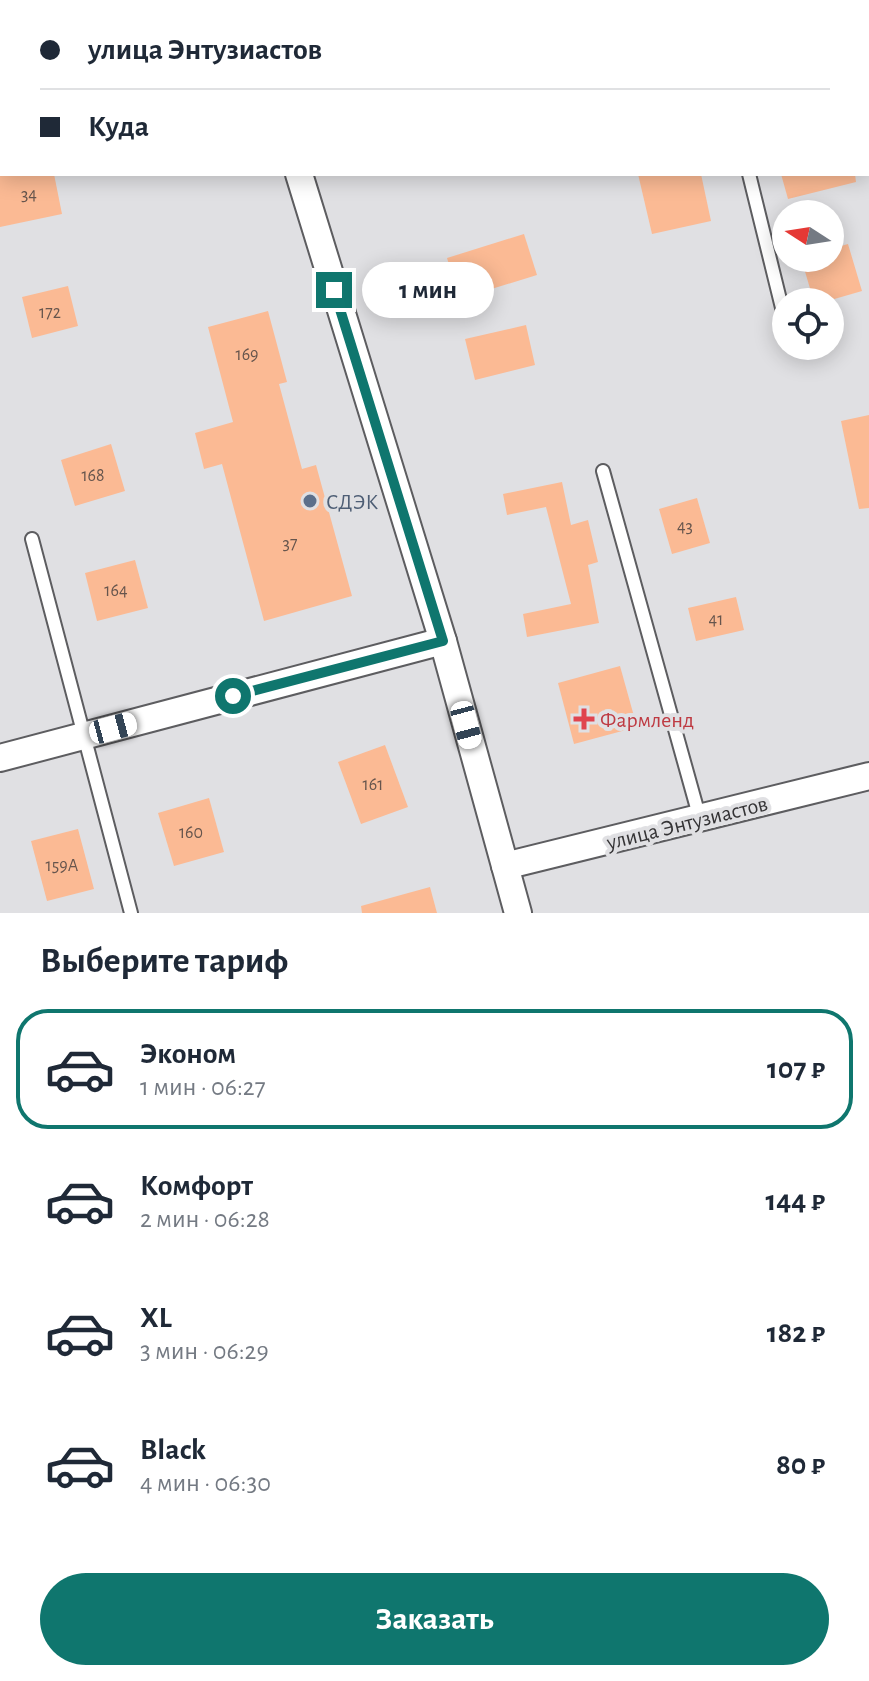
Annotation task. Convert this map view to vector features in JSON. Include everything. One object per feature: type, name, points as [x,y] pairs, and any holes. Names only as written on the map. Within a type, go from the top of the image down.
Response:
[{"type":"street","points":[[300,176],[443,641],[518,913]]},
{"type":"street","points":[[0,758],[443,641]]},
{"type":"street","name":"улица Энтузиастов","points":[[505,866],[869,776]]},
{"type":"lane","points":[[749,176],[777,288]]},
{"type":"lane","points":[[603,471],[700,820]]},
{"type":"lane","points":[[32,539],[131,913]]},
{"type":"building","points":[[0,176],[54,176],[62,214],[0,227]]},
{"type":"building","points":[[638,176],[701,176],[711,221],[652,234]]},
{"type":"building","points":[[782,176],[855,176],[856,182],[788,199]]},
{"type":"building","points":[[524,234],[537,275],[459,299],[447,258]]},
{"type":"building","points":[[848,244],[862,291],[844,296],[844,288],[810,288],[805,272],[844,272],[844,245]]},
{"type":"building","points":[[68,286],[78,326],[32,338],[22,297]]},
{"type":"building","points":[[268,311],[287,382],[279,384],[302,469],[316,465],[352,596],[264,621],[222,464],[204,469],[195,433],[233,422],[208,327]]},
{"type":"building","points":[[526,325],[535,365],[475,380],[465,339]]},
{"type":"building","points":[[869,415],[869,508],[859,509],[841,421]]},
{"type":"building","points":[[111,444],[125,491],[75,506],[61,460]]},
{"type":"building","points":[[562,482],[571,525],[588,520],[598,562],[588,565],[599,623],[527,637],[523,614],[571,604],[546,507],[507,515],[503,494]]},
{"type":"building","points":[[697,498],[710,543],[672,554],[659,509]]},
{"type":"building","points":[[135,560],[148,608],[97,621],[85,573]]},
{"type":"building","points":[[736,597],[744,630],[696,641],[688,608]]},
{"type":"building","points":[[620,666],[637,727],[574,744],[558,683]]},
{"type":"building","points":[[385,745],[408,807],[361,824],[338,762]]},
{"type":"building","points":[[209,798],[224,852],[174,866],[158,813]]},
{"type":"building","points":[[78,829],[94,889],[47,901],[31,841]]},
{"type":"building","points":[[430,887],[437,913],[362,913],[361,906]]},
{"type":"place","name":"СДЭК","points":[[310,501]]},
{"type":"place","name":"Фармленд","points":[[584,719]]},
{"type":"route","points":[[233,696],[443,641],[334,290]]}]
